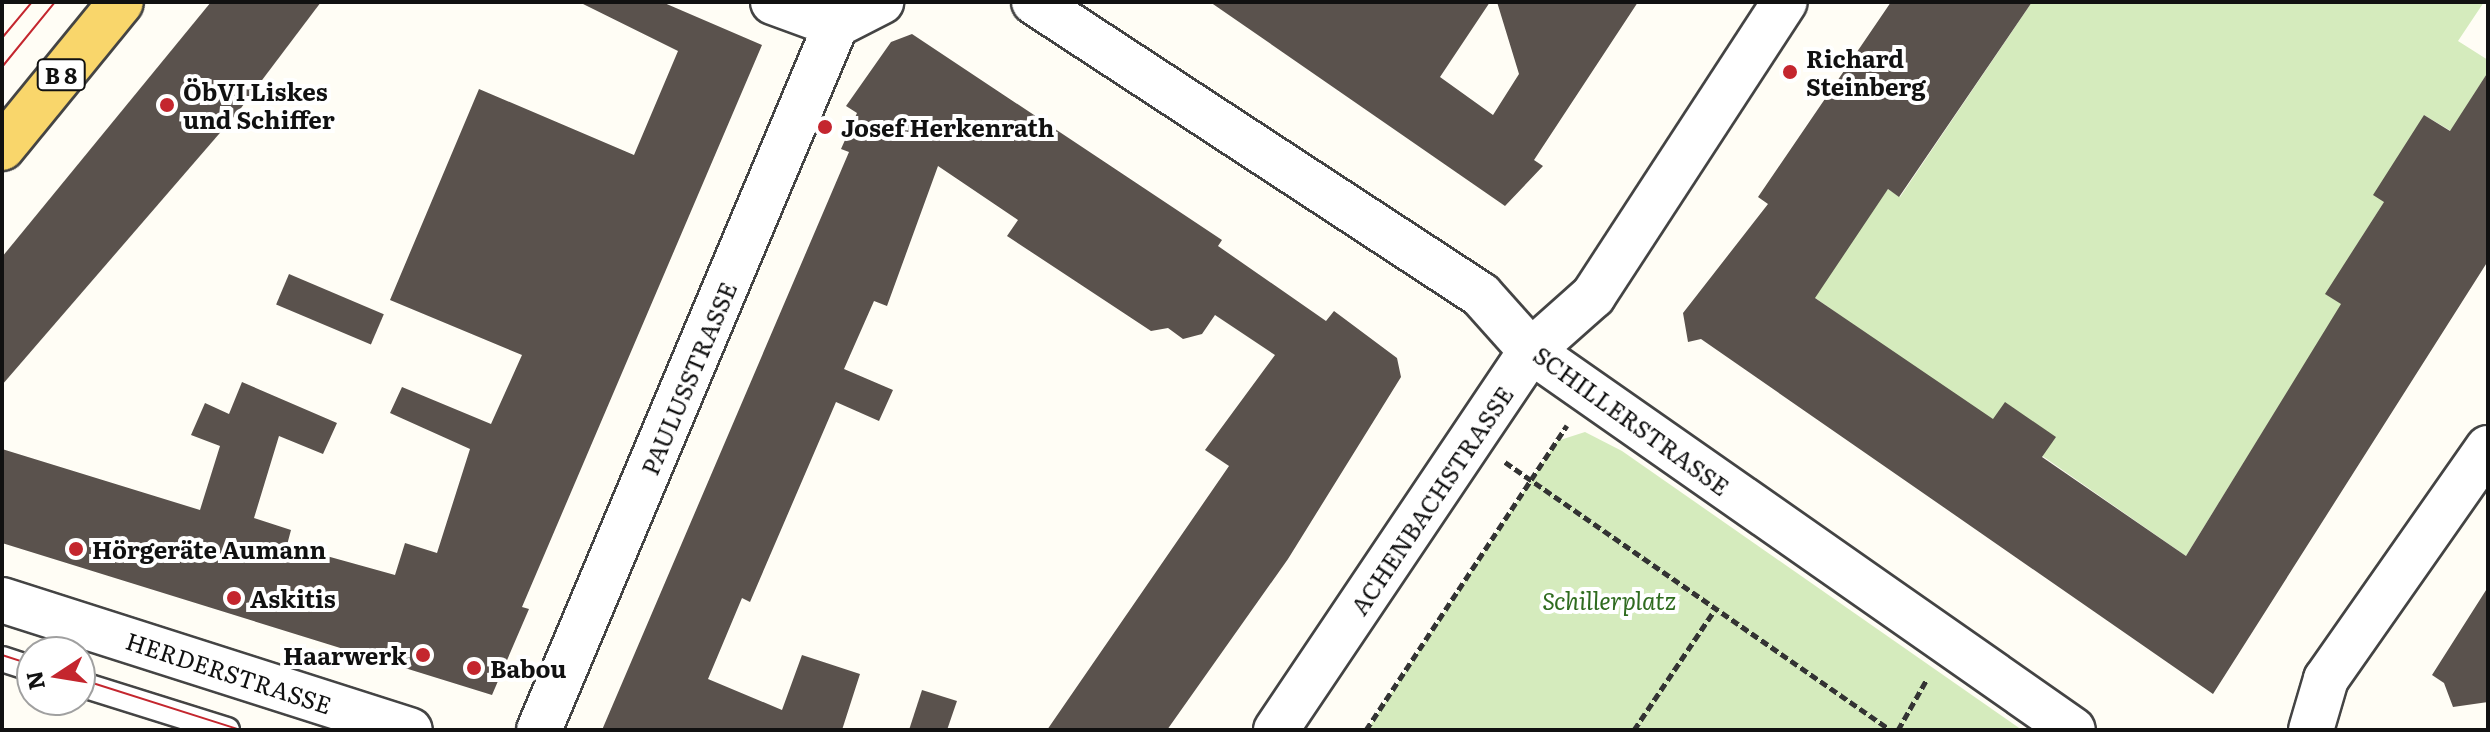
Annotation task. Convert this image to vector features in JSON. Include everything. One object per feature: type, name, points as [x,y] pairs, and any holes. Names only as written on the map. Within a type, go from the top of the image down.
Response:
[{"type":"main road","name":"B 8","points":[[2,148],[121,2]]},
{"type":"street","points":[[773,2],[827,15],[881,2]]},
{"type":"street","name":"SCHILLERSTRASSE","points":[[1034,2],[1481,295],[1531,351],[2073,730]]},
{"type":"street","name":"ACHENBACHSTRASSE","points":[[1276,730],[1531,351],[1593,296],[1785,2]]},
{"type":"street","name":"PAULUSSTRASSE","points":[[539,730],[827,15]]},
{"type":"street","points":[[2311,730],[2326,679],[2488,448]]},
{"type":"street","name":"HERDERSTRASSE","points":[[2,600],[410,730]]},
{"type":"lane","points":[[96,689],[227,730]]},
{"type":"path","points":[[1366,730],[1589,391]]},
{"type":"path","points":[[1471,438],[1891,730]]},
{"type":"path","points":[[1634,730],[1716,608]]},
{"type":"path","points":[[1898,730],[1947,644]]},
{"type":"green space","points":[[2032,2],[2484,2],[2458,41],[2488,60],[2488,72],[2451,131],[2424,115],[2384,202],[2326,294],[2342,304],[2186,556],[1795,284],[1888,189],[1900,197]]},
{"type":"green space","name":"Schillerplatz","points":[[1585,432],[1622,451],[2022,730],[1367,730],[1557,441]]},
{"type":"building","points":[[211,2],[321,2],[238,112],[2,385],[2,257]]},
{"type":"building","points":[[579,2],[662,2],[762,45],[522,607],[529,609],[492,695],[2,543],[2,449],[200,510],[220,446],[191,435],[205,403],[229,414],[242,382],[337,423],[323,454],[279,436],[254,518],[291,530],[287,545],[395,575],[405,543],[437,553],[470,449],[390,413],[402,387],[491,424],[522,355],[390,300],[479,89],[634,155],[678,51]]},
{"type":"building","points":[[1210,2],[1490,2],[1440,77],[1493,115],[1519,74],[1497,2],[1638,2],[1534,160],[1543,166],[1505,206]]},
{"type":"building","points":[[1891,2],[2032,2],[1899,197],[1888,189],[1815,298],[1993,419],[2005,402],[2056,437],[2042,457],[2186,556],[2341,304],[2325,294],[2384,202],[2373,195],[2424,115],[2450,131],[2488,72],[2488,261],[2213,694],[1701,339],[1688,342],[1683,313],[1768,204],[1758,197]]},
{"type":"building","points":[[912,34],[1222,240],[1218,246],[1326,321],[1334,311],[1397,358],[1401,377],[1288,559],[1167,730],[1047,730],[1229,466],[1205,450],[1275,355],[1215,315],[1202,334],[1183,339],[1168,328],[1151,331],[1007,236],[1018,220],[938,166],[887,306],[874,301],[844,369],[893,390],[879,421],[836,402],[750,602],[742,598],[708,679],[782,710],[802,655],[860,674],[842,730],[602,730],[849,152],[841,149],[857,113],[846,106],[891,42]]},
{"type":"building","points":[[289,274],[384,314],[371,345],[276,304]]},
{"type":"building","points":[[2488,587],[2488,702],[2453,707],[2444,683],[2432,675]]},
{"type":"building","points":[[922,690],[957,701],[947,730],[909,730]]},
{"type":"tram line","points":[[2,38],[32,2]]},
{"type":"tram line","points":[[2,67],[55,2]]},
{"type":"tram line","points":[[2,655],[16,660]]},
{"type":"tram line","points":[[96,684],[241,730]]},
{"type":"place","name":"Richard Steinberg","points":[[1790,72]]},
{"type":"place","name":"ÖbVI Liskes und Schiffer","points":[[167,105]]},
{"type":"place","name":"Josef Herkenrath","points":[[825,127]]},
{"type":"place","name":"Hörgeräte Aumann","points":[[76,549]]},
{"type":"place","name":"Askitis","points":[[234,598]]},
{"type":"place","name":"Haarwerk","points":[[423,655]]},
{"type":"place","name":"Babou","points":[[474,668]]}]
